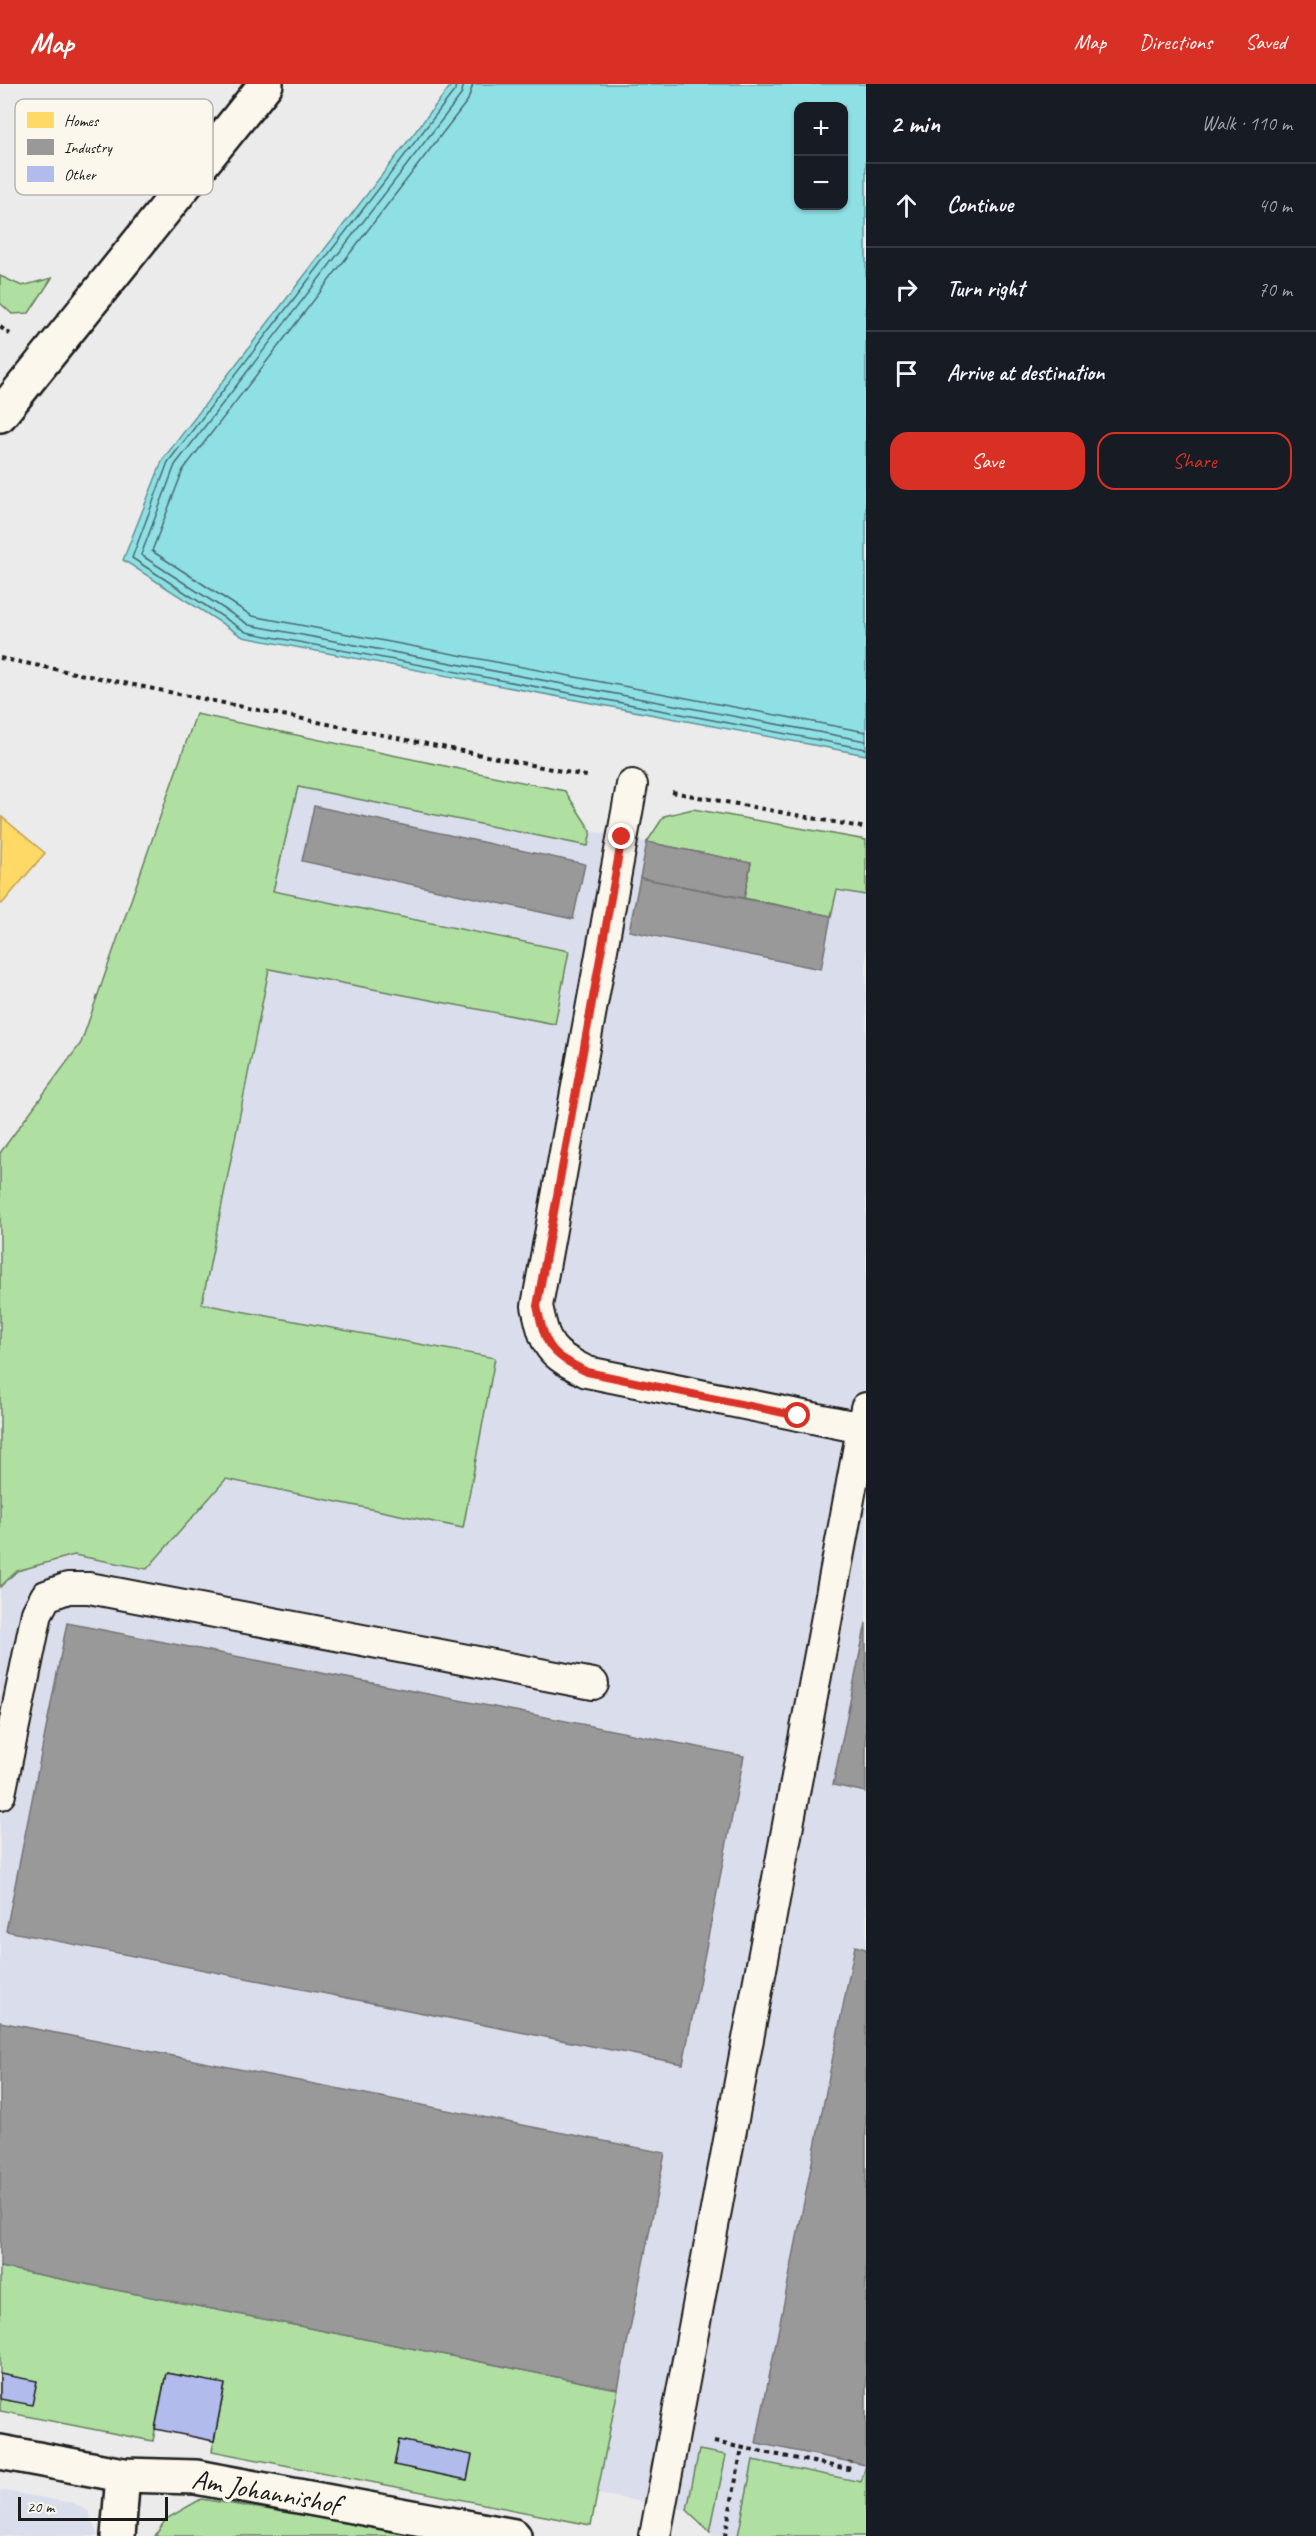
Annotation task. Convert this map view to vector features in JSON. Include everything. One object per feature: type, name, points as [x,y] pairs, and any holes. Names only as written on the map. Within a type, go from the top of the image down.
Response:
[{"type":"street","points":[[213,150],[266,84]]},
{"type":"street","points":[[0,415],[177,195]]},
{"type":"street","name":"Am Johannishof","points":[[0,2452],[123,2475],[196,2477],[514,2536]]},
{"type":"street","points":[[118,2536],[123,2475]]},
{"type":"lane","points":[[632,785],[537,1306],[543,1336],[559,1358],[587,1372],[864,1418],[655,2536]]},
{"type":"lane","points":[[0,1794],[37,1613],[46,1596],[68,1588],[89,1588],[593,1684]]},
{"type":"path","points":[[0,658],[632,785],[866,828]]},
{"type":"path","points":[[675,2434],[848,2469],[850,2461]]},
{"type":"path","points":[[725,2536],[742,2448]]},
{"type":"shaded area","points":[[298,787],[588,846],[591,831],[751,863],[745,898],[831,916],[837,890],[866,895],[866,2465],[862,2482],[753,2460],[738,2536],[713,2536],[710,2532],[726,2456],[699,2451],[687,2510],[598,2494],[618,2389],[0,2267],[0,1587],[17,1571],[74,1555],[147,1569],[226,1479],[463,1527],[495,1358],[202,1305],[269,969],[555,1024],[569,951],[273,892]]},
{"type":"shaded area","points":[[0,2490],[73,2503],[88,2511],[98,2536],[0,2536]]},
{"type":"green space","points":[[0,276],[22,286],[52,278],[29,313],[12,314],[0,303]]},
{"type":"green space","points":[[196,714],[565,791],[591,831],[588,846],[298,787],[273,891],[569,951],[555,1024],[269,969],[202,1304],[495,1358],[463,1528],[226,1479],[147,1569],[74,1555],[17,1571],[0,1587],[0,1153],[81,1043]]},
{"type":"green space","points":[[693,809],[866,840],[866,895],[837,890],[831,916],[744,898],[751,863],[647,842],[664,816]]},
{"type":"green space","points":[[0,2267],[618,2389],[591,2525],[212,2451],[225,2385],[166,2373],[153,2441],[0,2411]]},
{"type":"green space","points":[[699,2450],[726,2455],[710,2532],[687,2510]]},
{"type":"green space","points":[[753,2460],[861,2482],[866,2465],[866,2536],[738,2536]]},
{"type":"green space","points":[[201,2499],[433,2536],[155,2536],[166,2519]]},
{"type":"water","points":[[452,84],[866,84],[866,755],[243,637],[123,560],[163,459]]},
{"type":"building: Homes","points":[[2,817],[45,853],[2,904],[0,902]]},
{"type":"building: Industry","points":[[314,806],[585,864],[573,919],[302,861]]},
{"type":"building: Industry","points":[[647,842],[751,863],[744,898],[640,878]]},
{"type":"building: Industry","points":[[640,878],[831,916],[821,969],[629,931]]},
{"type":"building: Industry","points":[[67,1623],[744,1756],[683,2064],[6,1931]]},
{"type":"building: Industry","points":[[866,1623],[866,1792],[833,1785]]},
{"type":"building: Industry","points":[[855,1946],[866,1949],[866,2465],[756,2443]]},
{"type":"building: Industry","points":[[0,2022],[665,2153],[618,2389],[0,2267]]},
{"type":"building: Other","points":[[166,2373],[225,2384],[214,2441],[155,2429]]},
{"type":"building: Other","points":[[0,2374],[37,2381],[32,2405],[0,2399]]},
{"type":"building: Other","points":[[399,2440],[472,2455],[467,2480],[394,2465]]},
{"type":"route","points":[[622,837],[537,1306],[543,1336],[559,1358],[587,1372],[798,1416]]}]
